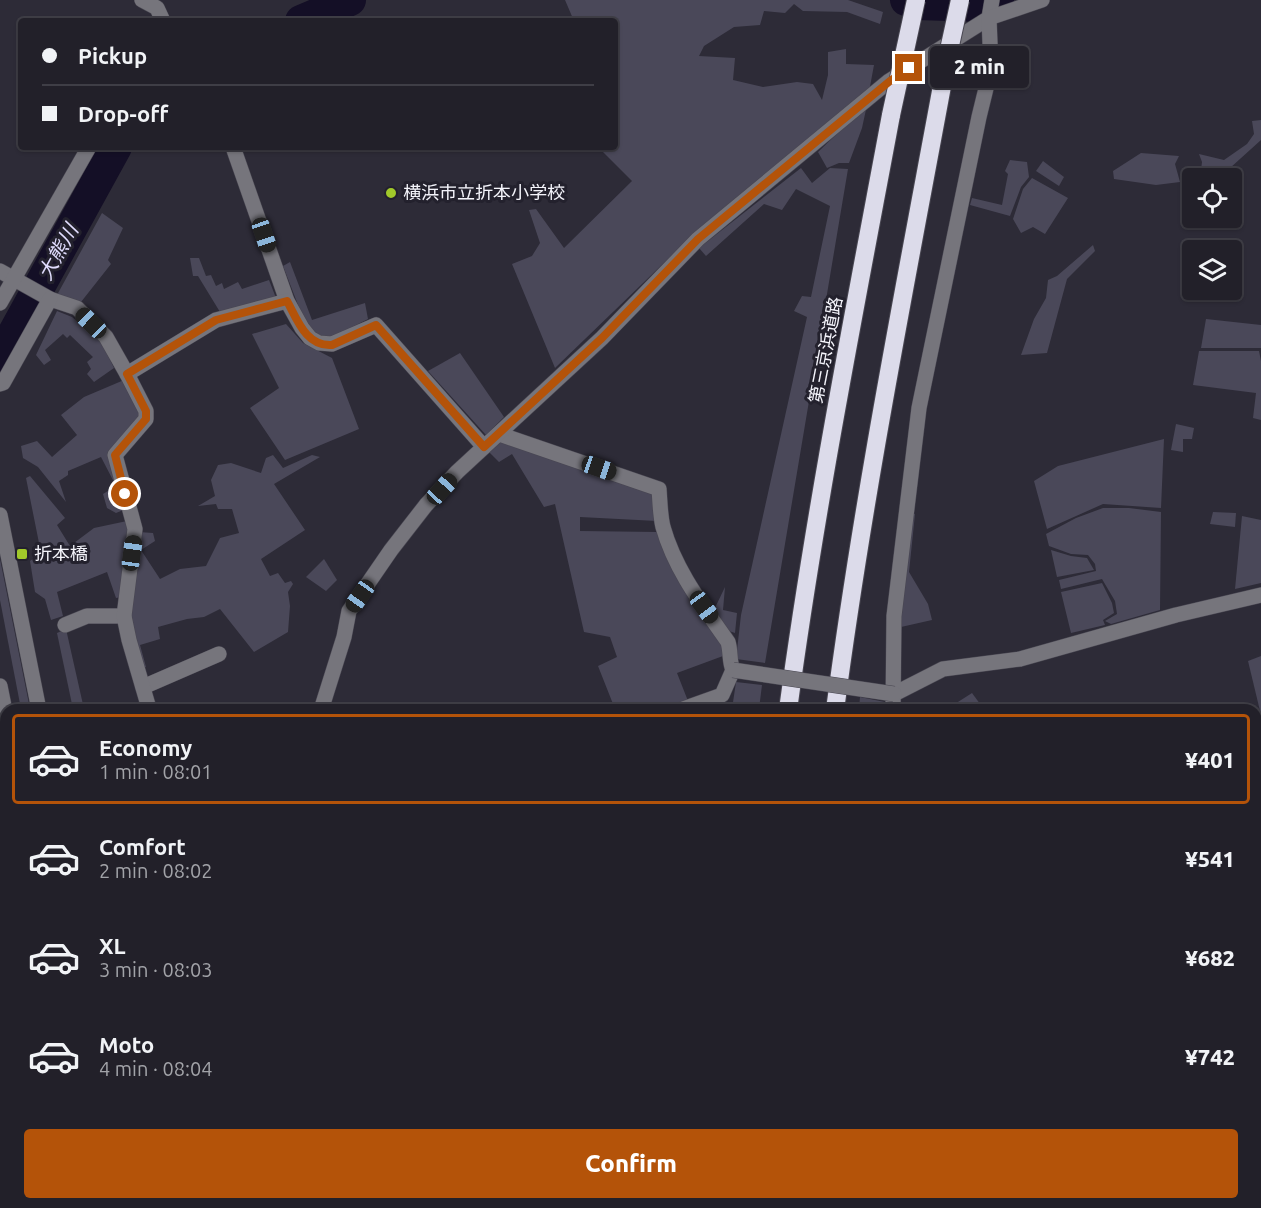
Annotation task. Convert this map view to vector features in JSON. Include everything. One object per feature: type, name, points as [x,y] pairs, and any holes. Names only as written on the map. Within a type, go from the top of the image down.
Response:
[{"type":"highway","name":"第三京浜道路","points":[[789,704],[830,441],[891,115],[916,0]]},
{"type":"highway","points":[[836,704],[875,445],[960,0]]},
{"type":"street","points":[[142,0],[157,8],[162,18]]},
{"type":"street","points":[[893,704],[894,616],[919,408],[991,68],[989,18],[992,0]]},
{"type":"street","points":[[323,704],[344,637],[349,611],[391,550],[426,505],[457,472],[602,338],[698,239],[890,81],[989,18],[1042,0]]},
{"type":"street","points":[[0,303],[7,275],[87,150]]},
{"type":"street","points":[[234,150],[287,301],[306,335],[319,343],[332,345],[376,325],[484,447]]},
{"type":"street","points":[[7,275],[50,298],[77,309],[106,337],[146,411],[146,419],[115,455],[135,529],[124,616],[149,704]]},
{"type":"street","points":[[0,384],[3,383],[50,298]]},
{"type":"street","points":[[127,374],[216,320],[287,301]]},
{"type":"street","points":[[499,434],[659,489],[662,524],[671,552],[691,590],[728,642],[730,664],[733,670],[721,702]]},
{"type":"street","points":[[0,515],[38,704]]},
{"type":"street","points":[[733,670],[894,694],[943,669],[1020,659],[1176,615],[1261,595]]},
{"type":"street","points":[[65,625],[87,616],[124,616]]},
{"type":"street","points":[[143,687],[219,654]]},
{"type":"street","points":[[0,686],[4,704]]},
{"type":"shaded area","points":[[565,0],[848,0],[883,12],[880,24],[847,12],[803,11],[794,4],[785,13],[764,11],[760,25],[734,27],[704,46],[699,56],[735,58],[733,80],[763,87],[797,82],[813,84],[822,100],[828,75],[828,52],[846,49],[846,64],[874,65],[869,92],[700,228],[555,368],[512,264],[532,256],[540,243],[529,210],[536,209],[564,248],[632,181],[601,150],[618,150],[618,18],[573,18]]},
{"type":"shaded area","points":[[867,105],[862,128],[849,163],[839,163],[827,168],[818,152]]},
{"type":"shaded area","points":[[1261,120],[1261,140],[1230,168],[1201,168],[1199,154],[1224,160],[1247,144],[1254,134],[1252,121]]},
{"type":"shaded area","points":[[1141,153],[1179,156],[1175,164],[1180,182],[1156,185],[1114,179],[1113,171]]},
{"type":"shaded area","points":[[1010,160],[1027,162],[1029,177],[1021,187],[1010,216],[970,205],[972,198],[1002,205],[1008,174],[1005,171]]},
{"type":"shaded area","points":[[1043,161],[1064,177],[1059,186],[1036,171]]},
{"type":"shaded area","points":[[801,168],[812,183],[830,168],[848,169],[765,663],[736,659],[741,615],[807,317],[794,311],[802,296],[811,297],[830,206],[796,189],[782,210],[764,204],[706,256],[699,248]]},
{"type":"shaded area","points":[[1032,178],[1068,198],[1045,234],[1033,227],[1021,233],[1013,219],[1023,189]]},
{"type":"shaded area","points":[[102,213],[123,228],[108,260],[111,264],[81,302],[57,295]]},
{"type":"shaded area","points":[[1093,245],[1095,251],[1067,279],[1047,353],[1021,355],[1034,319],[1046,298],[1048,280],[1057,276]]},
{"type":"shaded area","points":[[190,258],[199,258],[206,276],[211,275],[216,286],[222,283],[224,289],[238,282],[242,289],[269,280],[276,298],[220,312],[198,276],[193,276]]},
{"type":"shaded area","points":[[290,262],[312,320],[365,303],[368,319],[331,338],[319,337],[310,331],[283,266]]},
{"type":"shaded area","points":[[57,311],[72,317],[101,341],[114,368],[94,382],[87,374],[91,369],[87,362],[93,357],[70,335],[67,338],[63,334],[45,350],[51,360],[44,365],[36,355]]},
{"type":"shaded area","points":[[1206,319],[1261,325],[1261,348],[1201,348]]},
{"type":"shaded area","points":[[286,324],[303,343],[332,358],[359,429],[285,460],[250,408],[279,388],[252,334]]},
{"type":"shaded area","points":[[1199,351],[1259,351],[1261,420],[1253,418],[1256,393],[1193,385]]},
{"type":"shaded area","points":[[460,353],[504,417],[486,435],[428,371]]},
{"type":"shaded area","points":[[124,380],[142,417],[109,450],[126,509],[116,513],[107,508],[103,494],[116,486],[101,457],[68,471],[68,475],[59,481],[66,502],[38,467],[23,458],[21,446],[37,441],[52,457],[77,435],[61,415],[84,397]]},
{"type":"shaded area","points":[[1176,424],[1194,428],[1192,439],[1183,439],[1183,452],[1171,450]]},
{"type":"shaded area","points":[[499,439],[653,492],[657,521],[580,517],[580,531],[657,532],[723,645],[723,656],[677,673],[688,701],[678,704],[613,704],[598,666],[617,657],[610,637],[584,632],[555,504],[544,507],[512,454],[499,462],[488,451]]},
{"type":"shaded area","points":[[1164,439],[1161,508],[1103,504],[1047,529],[1034,481],[1058,466]]},
{"type":"shaded area","points":[[273,455],[283,468],[312,455],[320,457],[274,484],[305,530],[261,559],[270,576],[278,573],[285,583],[291,581],[293,584],[288,592],[290,606],[288,632],[254,652],[220,609],[204,617],[158,627],[160,639],[140,645],[146,667],[141,668],[129,603],[139,532],[153,533],[155,541],[141,550],[160,579],[180,569],[206,566],[220,538],[239,533],[232,509],[218,509],[216,504],[198,506],[215,496],[211,480],[218,465],[231,463],[261,473],[266,458]]},
{"type":"shaded area","points":[[30,476],[65,518],[57,525],[70,546],[94,528],[127,521],[132,531],[121,597],[116,598],[107,572],[57,592],[63,616],[51,620],[45,599],[35,592],[30,561],[41,553],[26,478]]},
{"type":"shaded area","points":[[1103,508],[1161,512],[1160,610],[1111,624],[1105,621],[1117,614],[1115,601],[1102,579],[1061,589],[1059,580],[1096,571],[1095,564],[1088,555],[1071,554],[1049,546],[1046,534],[1076,518]]},
{"type":"shaded area","points":[[1213,512],[1236,513],[1235,527],[1210,524]]},
{"type":"shaded area","points":[[909,514],[915,514],[909,572],[928,604],[932,620],[901,627]]},
{"type":"shaded area","points":[[1242,516],[1261,520],[1261,583],[1235,589]]},
{"type":"shaded area","points":[[1051,550],[1087,558],[1094,570],[1057,577]]},
{"type":"shaded area","points":[[0,559],[29,704],[20,704],[0,600]]},
{"type":"shaded area","points":[[324,559],[337,580],[326,591],[306,577]]},
{"type":"shaded area","points":[[1102,583],[1112,603],[1114,613],[1103,620],[1105,625],[1071,633],[1061,592]]},
{"type":"shaded area","points":[[725,587],[723,610],[737,613],[735,633],[726,630],[713,612]]},
{"type":"shaded area","points":[[66,629],[83,704],[72,704],[57,633]]},
{"type":"shaded area","points":[[1261,656],[1261,704],[1258,704],[1248,661]]},
{"type":"shaded area","points":[[736,682],[762,685],[760,704],[733,704]]},
{"type":"shaded area","points":[[972,693],[980,704],[955,704]]},
{"type":"shaded area","points":[[860,697],[885,702],[885,704],[859,704]]},
{"type":"waterway","name":"大熊川","points":[[308,18],[350,0]]},
{"type":"waterway","name":"大熊川","points":[[906,0],[917,4],[981,6],[998,0]]},
{"type":"waterway","name":"大熊川","points":[[0,358],[114,150]]},
{"type":"place","name":"横浜市立折本小学校","points":[[391,193]]},
{"type":"place","name":"折本橋","points":[[22,554]]},
{"type":"route","points":[[125,494],[115,455],[146,419],[146,411],[127,374],[216,320],[287,301],[306,335],[319,343],[332,345],[376,325],[484,447],[602,338],[698,239],[890,81],[909,68]]}]
